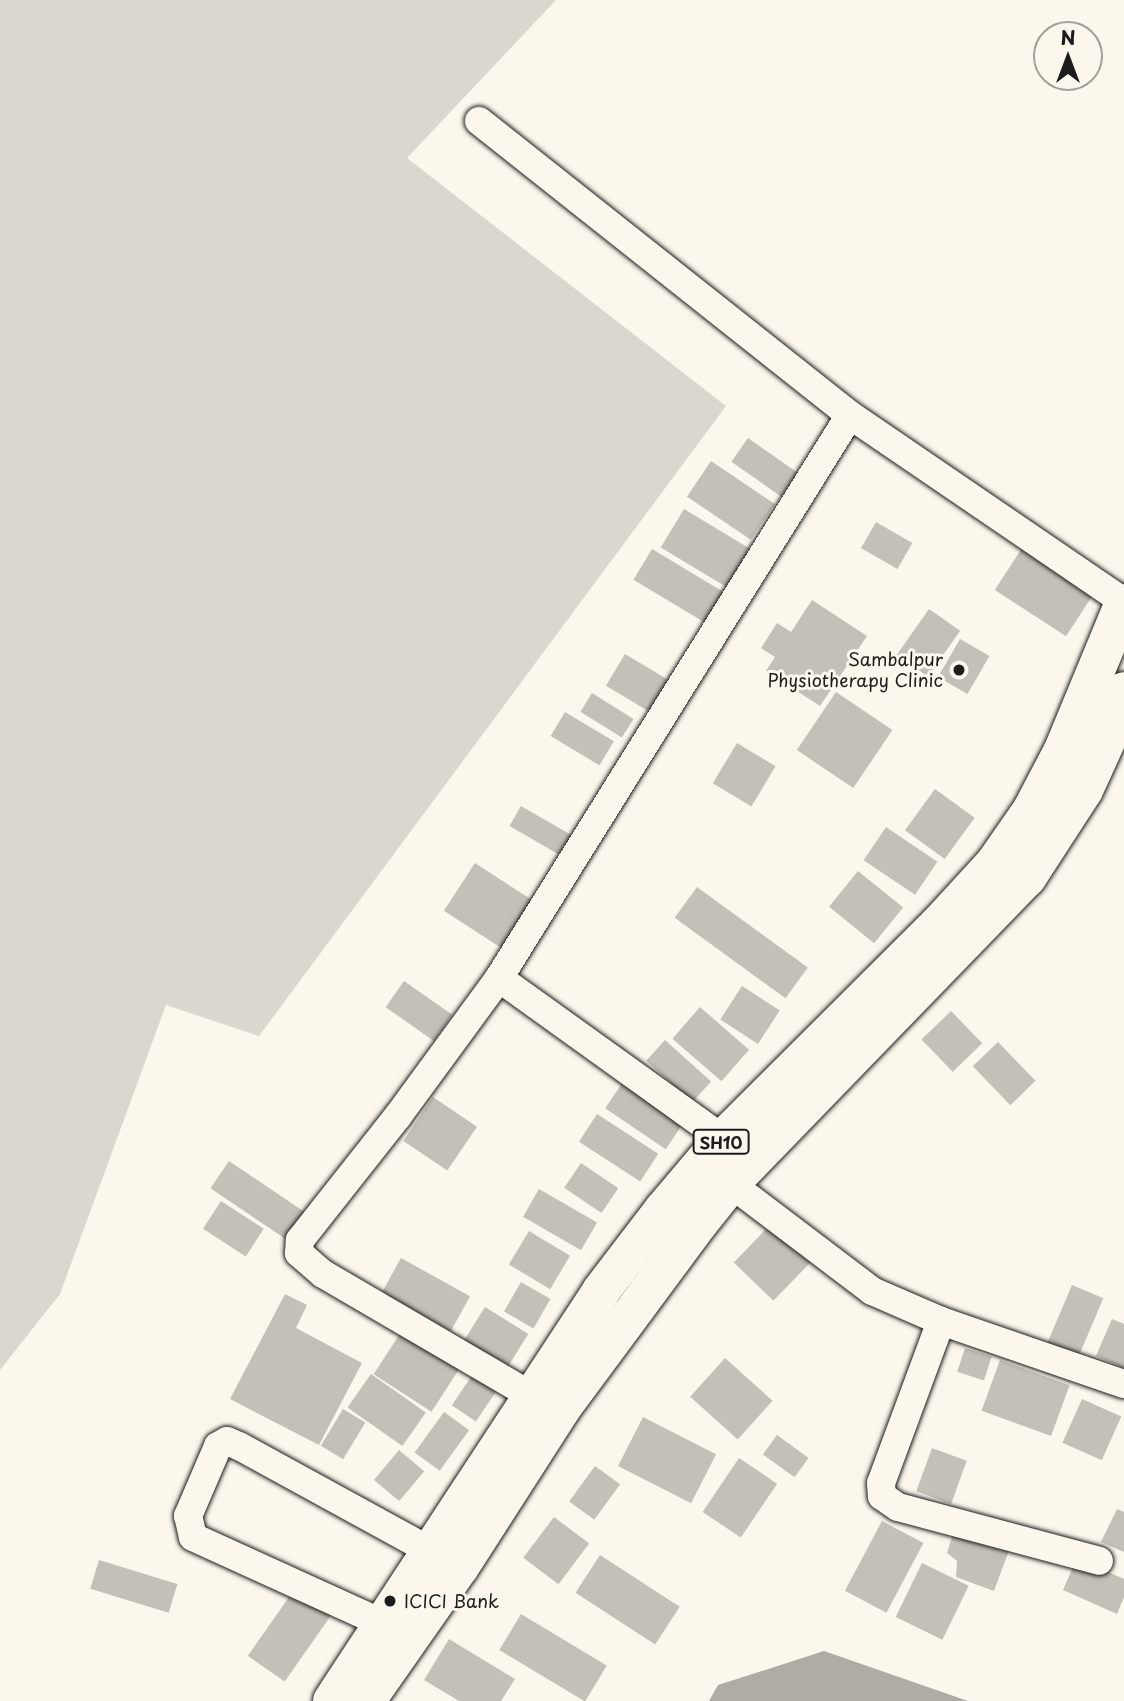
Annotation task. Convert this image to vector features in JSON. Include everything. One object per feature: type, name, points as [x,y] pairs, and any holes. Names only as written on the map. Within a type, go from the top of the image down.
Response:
[{"type":"main road","name":"SH10","points":[[366,1701],[460,1567],[562,1408],[728,1161],[994,864],[1031,811],[1063,750],[1124,603]]},
{"type":"main road","name":"SH10","points":[[332,1701],[601,1291],[728,1161],[1027,878],[1084,790],[1110,733],[1124,691]]},
{"type":"street","points":[[479,121],[850,415],[1124,603]]},
{"type":"street","points":[[532,1396],[323,1274],[299,1253],[300,1240],[398,1116],[499,978],[850,415]]},
{"type":"street","points":[[499,978],[728,1161],[872,1291],[942,1321],[1124,1384]]},
{"type":"street","points":[[942,1321],[881,1483],[882,1496],[898,1507],[1099,1561]]},
{"type":"street","points":[[384,1624],[193,1537],[188,1516],[218,1446],[227,1441],[239,1446],[431,1550]]},
{"type":"shaded area","points":[[0,0],[556,0],[407,158],[726,406],[259,1036],[166,1005],[60,1294],[0,1370]]},
{"type":"shaded area","points":[[824,1651],[968,1701],[709,1701],[718,1685]]},
{"type":"building","points":[[748,438],[800,475],[784,498],[731,462]]},
{"type":"building","points":[[711,461],[775,504],[751,540],[687,497]]},
{"type":"building","points":[[684,509],[753,550],[729,589],[661,548]]},
{"type":"building","points":[[876,522],[912,543],[897,569],[861,548]]},
{"type":"building","points":[[1022,548],[1093,594],[1066,636],[995,590]]},
{"type":"building","points":[[652,549],[724,592],[705,623],[633,580]]},
{"type":"building","points":[[812,600],[867,636],[820,706],[766,671],[775,657],[761,648],[777,623],[791,632]]},
{"type":"building","points":[[929,609],[960,631],[928,677],[897,655]]},
{"type":"building","points":[[960,639],[989,656],[967,694],[938,677]]},
{"type":"building","points":[[625,654],[674,683],[655,715],[606,686]]},
{"type":"building","points":[[836,692],[892,730],[853,788],[797,750]]},
{"type":"building","points":[[592,693],[634,719],[622,738],[580,712]]},
{"type":"building","points":[[565,712],[614,741],[599,765],[551,736]]},
{"type":"building","points":[[737,743],[776,766],[751,806],[713,783]]},
{"type":"building","points":[[935,789],[975,818],[945,859],[905,830]]},
{"type":"building","points":[[521,806],[572,835],[561,855],[510,826]]},
{"type":"building","points":[[886,827],[937,862],[915,895],[864,860]]},
{"type":"building","points":[[475,863],[532,900],[501,948],[444,911]]},
{"type":"building","points":[[858,871],[903,908],[874,943],[829,907]]},
{"type":"building","points":[[697,887],[808,968],[785,998],[675,918]]},
{"type":"building","points":[[404,981],[452,1015],[434,1041],[386,1007]]},
{"type":"building","points":[[742,986],[780,1011],[758,1044],[720,1020]]},
{"type":"building","points":[[700,1007],[749,1050],[722,1081],[672,1039]]},
{"type":"building","points":[[951,1011],[982,1043],[953,1072],[922,1039]]},
{"type":"building","points":[[665,1040],[711,1081],[692,1102],[646,1061]]},
{"type":"building","points":[[998,1042],[1036,1081],[1010,1105],[973,1066]]},
{"type":"building","points":[[627,1076],[688,1117],[666,1149],[605,1108]]},
{"type":"building","points":[[433,1097],[477,1127],[447,1171],[403,1141]]},
{"type":"building","points":[[597,1114],[658,1154],[640,1181],[579,1142]]},
{"type":"building","points":[[229,1161],[305,1212],[287,1240],[211,1188]]},
{"type":"building","points":[[581,1163],[618,1188],[602,1213],[564,1188]]},
{"type":"building","points":[[539,1189],[597,1222],[581,1250],[523,1217]]},
{"type":"building","points":[[221,1201],[264,1229],[246,1256],[203,1229]]},
{"type":"building","points":[[772,1223],[812,1261],[773,1301],[734,1263]]},
{"type":"building","points":[[529,1231],[570,1256],[550,1289],[509,1264]]},
{"type":"building","points":[[401,1258],[470,1296],[451,1331],[382,1293]]},
{"type":"building","points":[[521,1282],[550,1299],[533,1328],[504,1311]]},
{"type":"building","points":[[1072,1285],[1103,1298],[1078,1358],[1047,1345]]},
{"type":"building","points":[[285,1294],[307,1305],[296,1328],[362,1363],[319,1445],[230,1399]]},
{"type":"building","points":[[485,1307],[528,1334],[508,1367],[464,1340]]},
{"type":"building","points":[[1112,1319],[1124,1324],[1124,1368],[1096,1356]]},
{"type":"building","points":[[403,1329],[461,1367],[431,1412],[374,1374]]},
{"type":"building","points":[[965,1348],[992,1357],[984,1380],[957,1372]]},
{"type":"building","points":[[725,1358],[773,1401],[738,1439],[690,1397]]},
{"type":"building","points":[[1000,1360],[1070,1385],[1051,1436],[982,1411]]},
{"type":"building","points":[[477,1368],[501,1384],[476,1422],[452,1405]]},
{"type":"building","points":[[371,1374],[426,1412],[402,1446],[347,1408]]},
{"type":"building","points":[[1082,1399],[1121,1416],[1102,1460],[1062,1443]]},
{"type":"building","points":[[343,1409],[365,1422],[343,1459],[321,1446]]},
{"type":"building","points":[[444,1412],[469,1430],[440,1471],[415,1452]]},
{"type":"building","points":[[643,1417],[716,1454],[691,1503],[618,1466]]},
{"type":"building","points":[[777,1435],[809,1458],[794,1477],[763,1454]]},
{"type":"building","points":[[932,1448],[967,1461],[951,1504],[916,1491]]},
{"type":"building","points":[[399,1450],[424,1471],[399,1501],[374,1480]]},
{"type":"building","points":[[739,1458],[777,1484],[741,1538],[703,1512]]},
{"type":"building","points":[[595,1466],[620,1484],[594,1520],[569,1502]]},
{"type":"building","points":[[1117,1509],[1124,1512],[1124,1552],[1101,1542]]},
{"type":"building","points":[[554,1517],[589,1543],[558,1584],[523,1558]]},
{"type":"building","points":[[882,1521],[923,1543],[886,1613],[845,1591]]},
{"type":"building","points":[[954,1530],[1010,1548],[994,1591],[956,1577],[957,1561],[947,1553]]},
{"type":"building","points":[[600,1555],[680,1607],[655,1644],[575,1593]]},
{"type":"building","points":[[1077,1558],[1124,1579],[1124,1597],[1117,1614],[1063,1590]]},
{"type":"building","points":[[99,1560],[177,1584],[169,1613],[90,1589]]},
{"type":"building","points":[[922,1563],[969,1586],[942,1640],[896,1617]]},
{"type":"building","points":[[296,1587],[333,1613],[285,1682],[248,1656]]},
{"type":"building","points":[[521,1614],[607,1666],[584,1701],[499,1650]]},
{"type":"building","points":[[449,1639],[515,1679],[501,1701],[459,1701],[424,1680]]},
{"type":"place","name":"Sambalpur Physiotherapy Clinic","points":[[959,670]]},
{"type":"place","name":"ICICI Bank","points":[[390,1601]]}]
